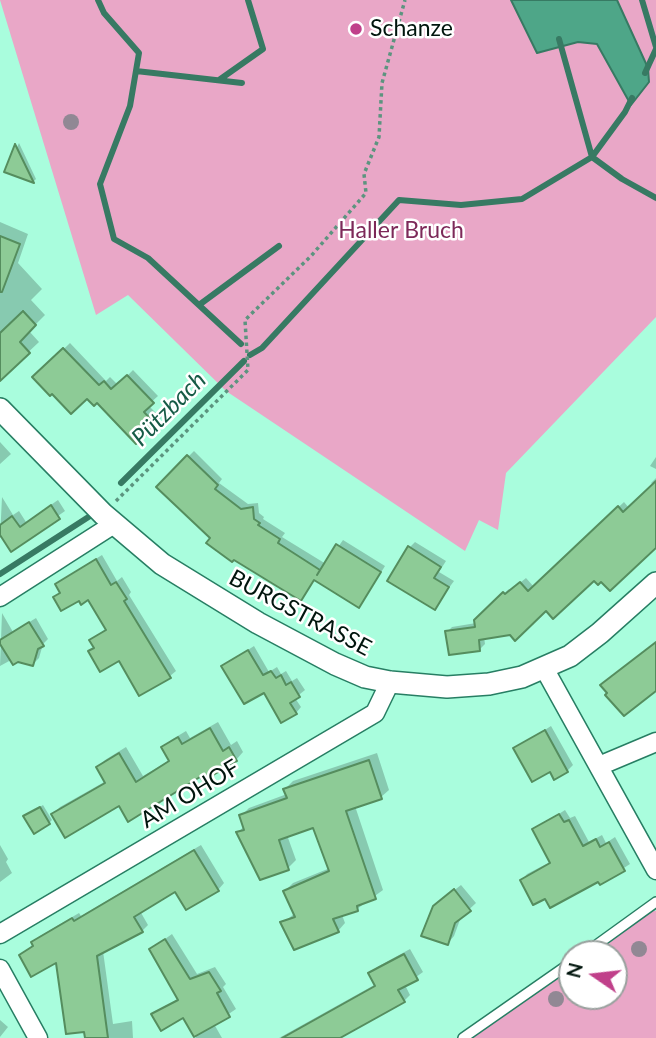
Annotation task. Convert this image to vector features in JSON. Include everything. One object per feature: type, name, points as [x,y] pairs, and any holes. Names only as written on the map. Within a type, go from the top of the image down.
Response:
[{"type":"street","name":"BURGSTRASSE","points":[[0,409],[108,519],[162,564],[207,594],[335,664],[365,677],[447,687],[489,684],[522,677],[570,656],[656,583]]},
{"type":"street","points":[[0,597],[108,519]]},
{"type":"street","points":[[544,668],[656,870]]},
{"type":"street","name":"AM OHOF","points":[[0,934],[375,713],[390,682]]},
{"type":"street","points":[[599,766],[656,742]]},
{"type":"street","points":[[0,969],[38,1038]]},
{"type":"lane","points":[[603,940],[656,902]]},
{"type":"lane","points":[[463,1038],[558,972]]},
{"type":"path","points":[[108,519],[248,370],[245,320],[311,256],[366,193],[365,174],[379,137],[383,83],[405,0]]},
{"type":"green space","name":"Haller Bruch","points":[[0,0],[656,0],[656,317],[506,473],[498,530],[479,520],[465,551],[226,391],[128,295],[96,315]]},
{"type":"green space","points":[[653,910],[656,911],[656,1038],[471,1038],[558,977],[558,1010],[628,1010],[628,940],[610,940]]},
{"type":"shaded area","points":[[511,0],[617,0],[648,68],[649,82],[631,105],[597,44],[578,42],[537,53]]},
{"type":"building","points":[[15,144],[34,183],[4,172]]},
{"type":"building","points":[[0,236],[20,244],[2,292],[0,292]]},
{"type":"building","points":[[23,311],[36,325],[20,342],[30,353],[0,381],[0,333]]},
{"type":"building","points":[[63,348],[99,385],[104,381],[111,389],[127,375],[154,403],[144,412],[156,425],[136,444],[97,403],[94,406],[87,399],[71,414],[32,377]]},
{"type":"building","points":[[187,455],[218,485],[215,489],[241,509],[253,507],[254,519],[260,523],[258,525],[280,539],[278,543],[320,570],[317,575],[336,544],[381,572],[359,608],[314,580],[301,601],[234,560],[232,562],[206,543],[210,538],[156,487]]},
{"type":"building","points":[[656,481],[656,548],[610,591],[601,582],[598,585],[594,581],[553,619],[546,611],[515,641],[510,635],[479,640],[480,651],[449,655],[445,631],[475,627],[474,620],[503,592],[505,594],[520,582],[528,591],[618,506],[623,512]]},
{"type":"building","points":[[51,505],[60,519],[11,552],[0,535],[0,525],[12,516],[20,527]]},
{"type":"building","points":[[408,546],[441,567],[434,578],[449,587],[435,610],[387,581]]},
{"type":"building","points":[[96,559],[111,585],[116,582],[127,599],[124,601],[171,678],[139,696],[119,661],[100,672],[88,651],[94,648],[89,640],[106,630],[88,600],[81,605],[79,601],[61,611],[53,597],[60,593],[55,584]]},
{"type":"building","points":[[29,622],[44,646],[38,649],[33,666],[18,662],[13,665],[0,640]]},
{"type":"building","points":[[656,642],[656,691],[624,716],[605,695],[607,693],[600,685]]},
{"type":"building","points":[[248,650],[263,675],[271,671],[276,678],[281,675],[286,685],[291,682],[300,697],[290,703],[297,714],[281,723],[264,693],[244,704],[221,666]]},
{"type":"building","points":[[210,728],[223,751],[229,747],[237,761],[203,781],[200,777],[128,822],[119,806],[65,838],[51,814],[105,783],[96,767],[119,753],[136,782],[169,761],[161,747],[178,737],[182,744]]},
{"type":"building","points":[[545,730],[568,772],[554,780],[550,772],[532,782],[513,748]]},
{"type":"building","points":[[369,760],[382,799],[346,811],[376,899],[357,906],[358,911],[333,919],[339,932],[294,950],[280,922],[295,917],[283,891],[329,871],[313,828],[279,840],[289,870],[260,880],[236,832],[244,830],[239,815],[287,798],[283,789]]},
{"type":"building","points":[[40,807],[50,824],[34,834],[23,816]]},
{"type":"building","points":[[559,814],[564,822],[569,820],[583,846],[596,839],[600,847],[609,842],[625,871],[550,908],[545,899],[533,905],[520,880],[550,863],[532,829]]},
{"type":"building","points":[[194,850],[219,891],[186,910],[175,892],[134,917],[143,932],[97,956],[108,1038],[85,1038],[84,1032],[66,1034],[56,963],[31,977],[19,955],[33,946],[31,942],[72,918],[74,921]]},
{"type":"building","points":[[454,889],[471,911],[455,923],[448,945],[421,936],[433,906]]},
{"type":"building","points":[[165,939],[190,979],[209,972],[221,991],[217,993],[230,1017],[194,1037],[183,1018],[161,1031],[151,1014],[178,1000],[149,949]]},
{"type":"building","points":[[404,954],[418,980],[398,990],[405,1002],[340,1038],[282,1038],[375,986],[368,973]]},
{"type":"waterway","points":[[98,0],[104,13],[139,53],[130,106],[100,184],[114,239],[148,258],[241,344]]},
{"type":"waterway","points":[[219,80],[263,49],[248,0]]},
{"type":"waterway","points":[[642,0],[656,47]]},
{"type":"waterway","points":[[559,39],[592,157],[622,179],[656,198]]},
{"type":"waterway","points":[[645,73],[656,49]]},
{"type":"waterway","points":[[136,71],[242,83]]},
{"type":"waterway","points":[[250,355],[262,348],[399,200],[461,205],[522,199],[592,157],[632,98]]},
{"type":"waterway","points":[[199,305],[279,246]]},
{"type":"waterway","name":"Pützbach","points":[[121,483],[244,361]]},
{"type":"waterway","name":"Pützbach","points":[[0,574],[90,516]]},
{"type":"place","name":"Schanze","points":[[356,29]]}]
